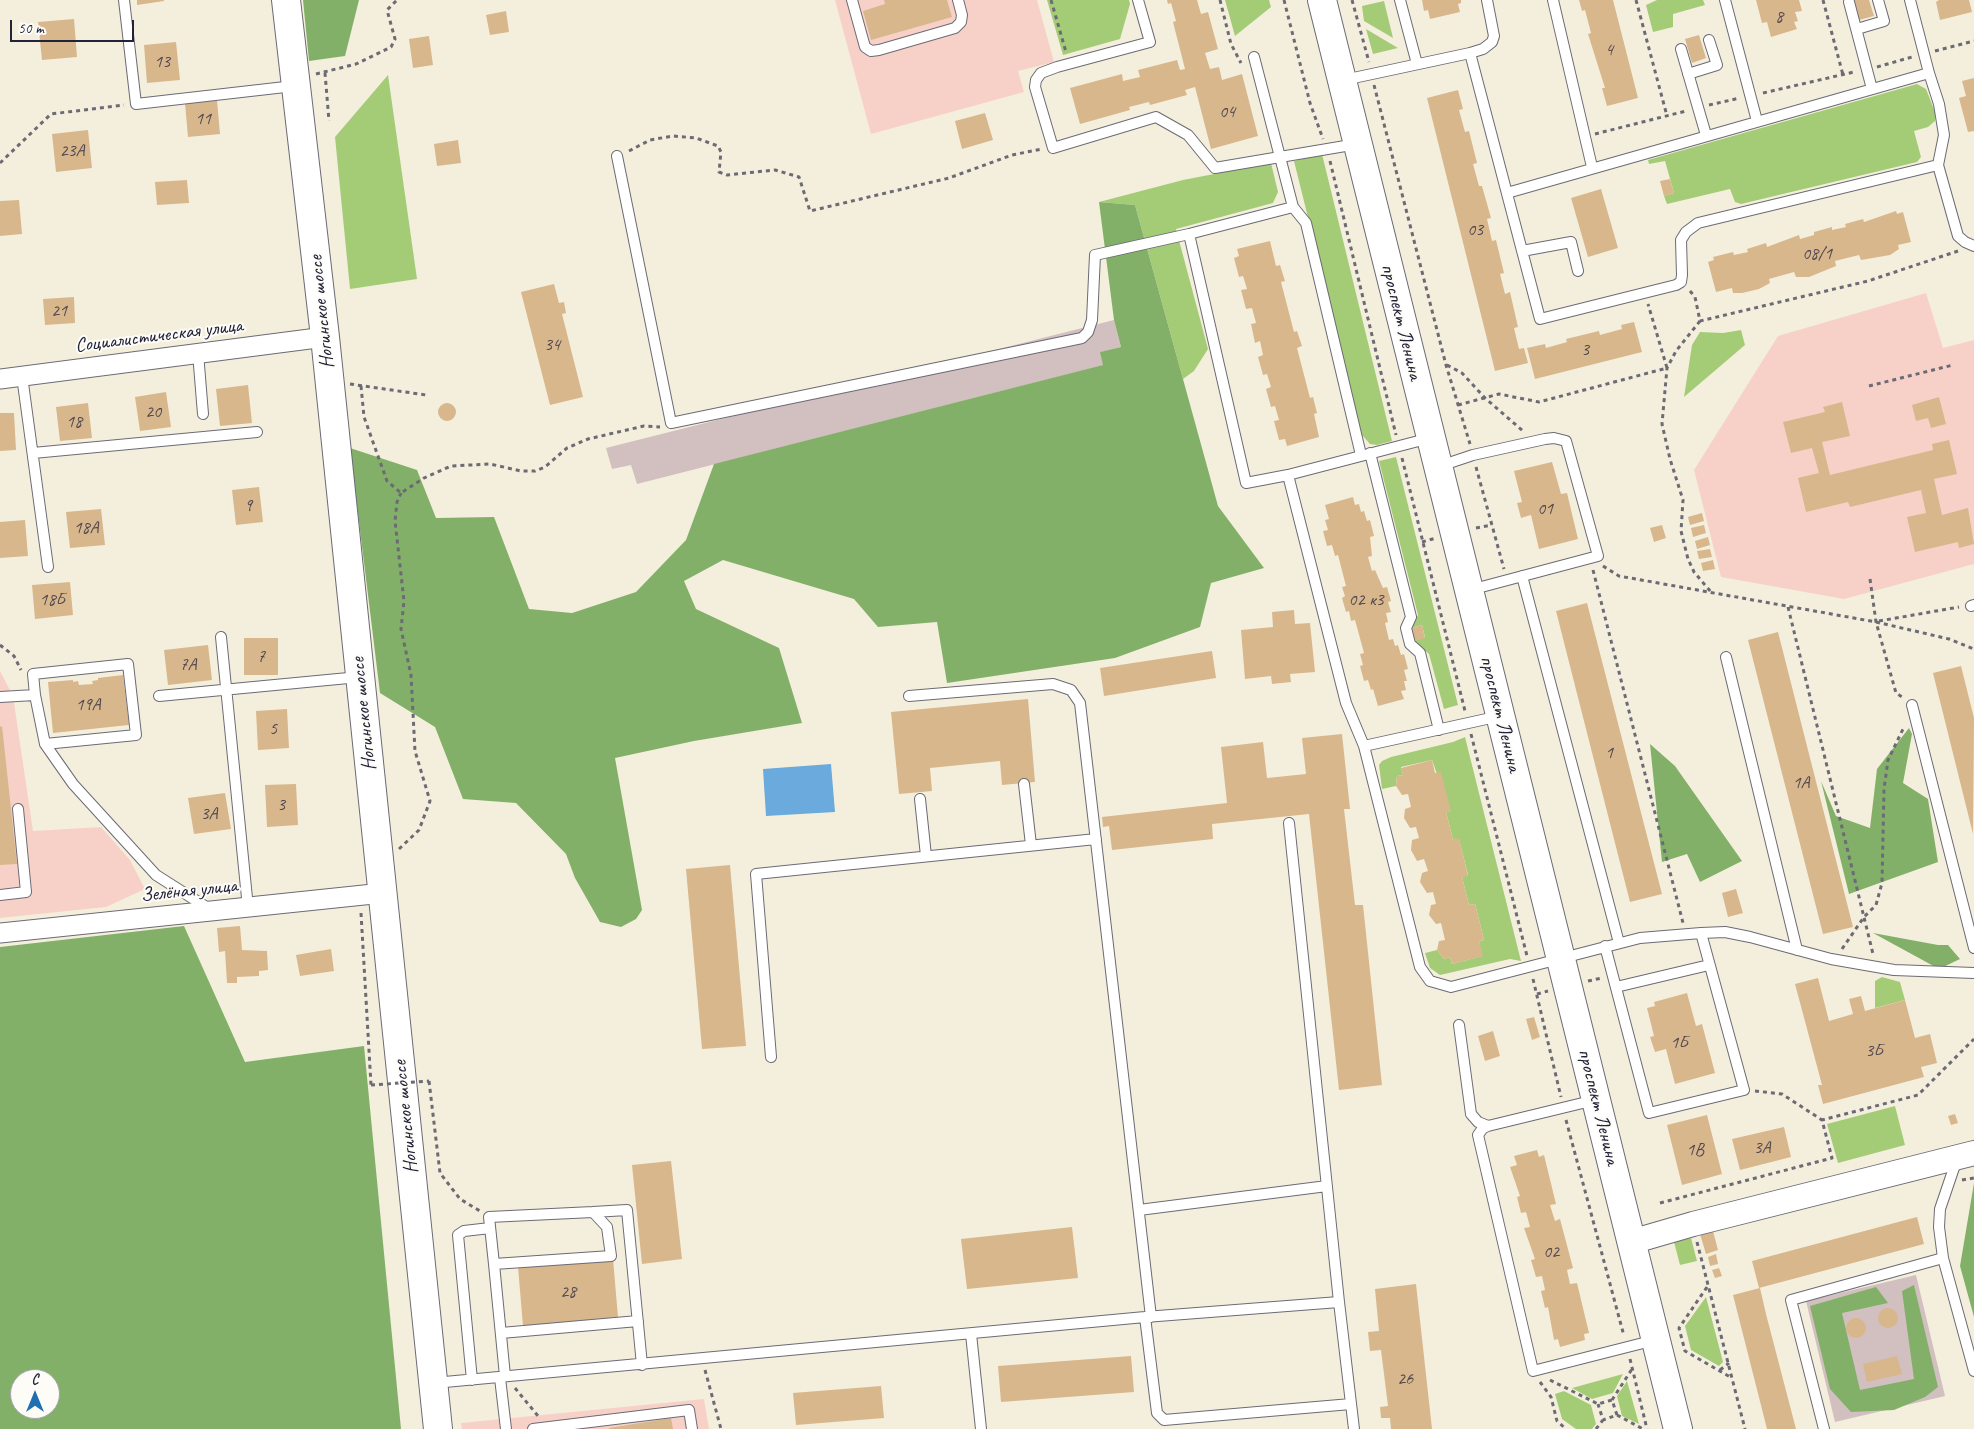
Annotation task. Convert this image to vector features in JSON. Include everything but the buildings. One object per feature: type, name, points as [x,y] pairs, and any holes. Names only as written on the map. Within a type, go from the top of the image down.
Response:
[{"type":"main road","name":"Ногинское шоссе","points":[[286,0],[360,677],[375,885],[438,1429]]},
{"type":"main road","name":"проспект Ленина","points":[[1322,0],[1678,1429]]},
{"type":"street","name":"Социалистическая улица","points":[[0,379],[324,337]]},
{"type":"street","name":"Зелёная улица","points":[[0,933],[248,908],[375,885]]},
{"type":"street","points":[[1632,1242],[1693,1224],[1966,1155]]},
{"type":"lane","points":[[124,0],[136,104],[296,81]]},
{"type":"lane","points":[[852,0],[865,48],[879,50],[955,28],[961,22],[962,15],[958,0]]},
{"type":"lane","points":[[1138,0],[1150,42],[1070,63],[1041,74],[1035,84],[1053,148],[1156,117],[1188,135],[1215,168],[1358,144]]},
{"type":"lane","points":[[1400,0],[1417,64]]},
{"type":"lane","points":[[1342,80],[1483,49],[1492,42],[1494,36],[1487,0]]},
{"type":"lane","points":[[1552,0],[1592,167]]},
{"type":"lane","points":[[1725,0],[1757,121]]},
{"type":"lane","points":[[1857,29],[1884,21],[1878,0]]},
{"type":"lane","points":[[1910,0],[1939,104],[1944,135],[1938,165],[1958,236],[1964,242],[1974,246]]},
{"type":"lane","points":[[1849,2],[1872,89]]},
{"type":"lane","points":[[1688,74],[1717,66],[1709,40]]},
{"type":"lane","points":[[1681,49],[1706,135]]},
{"type":"lane","points":[[1470,53],[1540,319],[1645,293],[1681,282],[1681,240],[1686,232],[1698,223],[1938,165]]},
{"type":"lane","points":[[1254,57],[1293,208],[1306,223],[1366,454],[1411,617],[1406,628],[1410,644],[1420,653],[1439,730]]},
{"type":"lane","points":[[1507,193],[1592,167],[1929,73]]},
{"type":"lane","points":[[617,156],[670,424],[1082,338],[1088,332],[1092,320],[1095,254],[1189,234],[1293,208]]},
{"type":"lane","points":[[1189,234],[1246,483],[1288,475],[1430,438]]},
{"type":"lane","points":[[1522,251],[1571,242],[1578,271]]},
{"type":"lane","points":[[198,353],[203,414]]},
{"type":"lane","points":[[22,376],[48,567]]},
{"type":"lane","points":[[33,453],[256,432]]},
{"type":"lane","points":[[1438,466],[1473,455],[1562,438],[1569,445],[1598,556],[1469,590]]},
{"type":"lane","points":[[1288,475],[1346,703],[1364,746],[1417,958],[1424,976],[1437,984],[1451,987],[1605,946],[1685,933],[1733,934],[1831,959],[1894,970],[1974,973]]},
{"type":"lane","points":[[1522,576],[1619,943]]},
{"type":"lane","points":[[221,637],[248,908]]},
{"type":"lane","points":[[1726,657],[1797,950]]},
{"type":"lane","points":[[45,744],[136,735],[128,664],[33,674],[35,695],[45,744],[73,784],[156,875],[214,912]]},
{"type":"lane","points":[[159,696],[360,677]]},
{"type":"lane","points":[[909,696],[1046,684],[1062,685],[1071,690],[1080,702],[1139,1210],[1156,1413],[1164,1420],[1351,1404]]},
{"type":"lane","points":[[0,697],[35,695]]},
{"type":"lane","points":[[1912,705],[1974,948]]},
{"type":"lane","points":[[1364,746],[1500,716]]},
{"type":"lane","points":[[1024,784],[1032,845]]},
{"type":"lane","points":[[920,799],[926,856]]},
{"type":"lane","points":[[0,895],[26,892],[18,809]]},
{"type":"lane","points":[[1289,823],[1354,1429]]},
{"type":"lane","points":[[771,1057],[756,874],[1096,839]]},
{"type":"lane","points":[[1605,946],[1649,1113],[1744,1090],[1700,933]]},
{"type":"lane","points":[[1616,987],[1709,965]]},
{"type":"lane","points":[[1460,1025],[1471,1114],[1478,1122],[1488,1126]]},
{"type":"lane","points":[[1597,1100],[1488,1126],[1480,1130],[1477,1140],[1533,1371],[1656,1339]]},
{"type":"lane","points":[[1966,1155],[1940,1209],[1939,1228],[1943,1258],[1974,1371]]},
{"type":"lane","points":[[1139,1210],[1327,1186]]},
{"type":"lane","points":[[506,1429],[501,1333],[489,1217],[627,1210],[642,1365]]},
{"type":"lane","points":[[494,1264],[611,1256],[607,1227],[593,1212]]},
{"type":"lane","points":[[472,1380],[458,1235],[464,1230],[490,1228]]},
{"type":"lane","points":[[1824,1429],[1790,1300],[1943,1258]]},
{"type":"lane","points":[[433,1383],[701,1360],[1148,1317],[1339,1302]]},
{"type":"lane","points":[[501,1333],[638,1321]]},
{"type":"lane","points":[[970,1334],[981,1429]]},
{"type":"lane","points":[[533,1429],[689,1410],[692,1429]]},
{"type":"path","points":[[296,81],[356,64],[391,47],[394,39],[387,10],[397,0]]},
{"type":"path","points":[[1056,0],[1052,2],[1070,63]]},
{"type":"path","points":[[1220,0],[1231,44],[1243,72]]},
{"type":"path","points":[[1353,0],[1446,365],[1507,580]]},
{"type":"path","points":[[1636,0],[1667,116]]},
{"type":"path","points":[[1823,0],[1843,75]]},
{"type":"path","points":[[1585,137],[1750,95],[1843,75],[1974,41]]},
{"type":"path","points":[[325,74],[329,120]]},
{"type":"path","points":[[0,163],[51,114],[136,104]]},
{"type":"path","points":[[617,156],[650,140],[673,136],[696,138],[718,146],[721,152],[719,172],[727,175],[775,170],[799,177],[810,210],[949,178],[1012,155],[1053,148]]},
{"type":"path","points":[[1458,405],[1499,394],[1538,402],[1666,368],[1676,351],[1700,321],[1868,281],[1974,246]]},
{"type":"path","points":[[1681,282],[1695,297],[1700,321]]},
{"type":"path","points":[[1645,293],[1666,368],[1662,424],[1670,459],[1683,500],[1681,531],[1688,559],[1694,572],[1712,593]]},
{"type":"path","points":[[1446,365],[1462,373],[1485,398],[1534,442]]},
{"type":"path","points":[[1869,386],[1954,365]]},
{"type":"path","points":[[329,382],[426,395]]},
{"type":"path","points":[[361,386],[364,417],[387,481],[401,493]]},
{"type":"path","points":[[489,1217],[460,1199],[440,1173],[430,1081],[371,1085],[375,885],[419,830],[430,801],[415,751],[411,675],[401,629],[404,601],[395,521],[397,502],[401,493],[424,478],[451,466],[490,464],[521,471],[535,470],[546,467],[567,448],[588,439],[644,426],[659,427],[670,424]]},
{"type":"path","points":[[1590,558],[1619,576],[1876,622],[1949,639],[1974,649]]},
{"type":"path","points":[[1590,558],[1685,933]]},
{"type":"path","points":[[1831,959],[1844,946],[1864,917],[1876,905],[1882,883],[1884,789],[1888,760],[1905,725],[1912,705],[1896,693],[1876,622],[1870,579]]},
{"type":"path","points":[[1876,622],[1972,605]]},
{"type":"path","points":[[1788,607],[1876,966]]},
{"type":"path","points":[[0,645],[14,656],[35,695]]},
{"type":"path","points":[[1822,1120],[1918,1095],[1974,1039]]},
{"type":"path","points":[[1660,1203],[1832,1158],[1822,1120],[1782,1094],[1744,1090]]},
{"type":"path","points":[[1693,1224],[1707,1286],[1745,1429]]},
{"type":"path","points":[[1707,1286],[1679,1328],[1685,1351],[1732,1378]]},
{"type":"path","points":[[701,1360],[709,1378],[721,1429]]},
{"type":"path","points":[[1720,1370],[1729,1363]]},
{"type":"path","points":[[1533,1371],[1598,1404],[1612,1400],[1632,1368]]},
{"type":"path","points":[[1533,1371],[1551,1397],[1557,1421],[1566,1429]]},
{"type":"path","points":[[502,1377],[547,1427]]},
{"type":"path","points":[[1612,1400],[1617,1416]]},
{"type":"path","points":[[1598,1404],[1603,1420]]},
{"type":"path","points":[[1596,1429],[1603,1420],[1617,1416],[1644,1429]]},
{"type":"shaded area","points":[[835,0],[1037,0],[1054,62],[1018,71],[1024,92],[871,134]]},
{"type":"shaded area","points":[[1926,293],[1943,348],[1974,340],[1974,564],[1844,599],[1721,577],[1694,470],[1778,336]]},
{"type":"shaded area","points":[[1114,320],[1121,347],[1101,352],[1104,365],[637,484],[631,465],[612,469],[606,448]]},
{"type":"shaded area","points":[[0,671],[13,696],[33,831],[101,827],[130,860],[145,889],[106,907],[0,918]]},
{"type":"shaded area","points":[[1916,1275],[1945,1396],[1835,1422],[1806,1301]]},
{"type":"shaded area","points":[[704,1399],[709,1429],[462,1429],[461,1423]]},
{"type":"green space","points":[[303,0],[359,0],[345,56],[309,61]]},
{"type":"green space","points":[[1047,0],[1129,0],[1130,4],[1120,39],[1063,55]]},
{"type":"green space","points":[[1225,0],[1269,0],[1271,7],[1235,36]]},
{"type":"green space","points":[[1657,0],[1703,0],[1705,5],[1673,14],[1673,27],[1653,32],[1646,5]]},
{"type":"green space","points":[[1384,1],[1393,38],[1364,21],[1362,6]]},
{"type":"green space","points":[[1366,29],[1398,48],[1373,54]]},
{"type":"green space","points":[[388,75],[417,279],[350,289],[335,137]]},
{"type":"green space","points":[[1917,84],[1926,89],[1935,112],[1935,121],[1928,127],[1914,131],[1921,157],[1917,162],[1741,204],[1735,202],[1730,189],[1667,204],[1664,196],[1674,193],[1665,161],[1649,164],[1648,160]]},
{"type":"green space","points":[[1322,154],[1392,441],[1377,445],[1370,444],[1362,435],[1294,161]]},
{"type":"green space","points":[[1271,163],[1278,192],[1273,203],[1176,229],[1208,349],[1194,371],[1183,379],[1135,205],[1099,202],[1183,180]]},
{"type":"green space","points":[[1099,202],[1135,205],[1218,506],[1264,568],[1211,583],[1200,627],[1115,658],[947,683],[937,622],[878,627],[854,599],[723,560],[684,581],[696,609],[779,648],[802,723],[694,741],[615,758],[642,910],[636,919],[621,927],[600,922],[575,878],[566,854],[516,803],[463,799],[435,727],[380,693],[350,448],[417,470],[436,518],[494,517],[529,609],[572,613],[636,592],[686,540],[714,464],[1103,365],[1100,352],[1121,347],[1114,320]]},
{"type":"green space","points":[[1741,330],[1745,345],[1684,397],[1692,345],[1700,332],[1723,333]]},
{"type":"green space","points":[[1396,457],[1458,705],[1444,709],[1429,654],[1414,641],[1425,637],[1422,625],[1411,628],[1418,615],[1379,461]]},
{"type":"green space","points":[[1909,728],[1912,734],[1903,783],[1928,799],[1938,862],[1849,894],[1821,781],[1836,816],[1870,828],[1877,769]]},
{"type":"green space","points":[[1465,737],[1521,961],[1510,959],[1440,975],[1430,968],[1425,953],[1437,950],[1444,959],[1450,957],[1452,964],[1482,956],[1479,941],[1484,940],[1475,904],[1469,905],[1462,877],[1468,875],[1459,839],[1453,840],[1446,812],[1450,811],[1432,760],[1401,767],[1403,775],[1397,776],[1396,786],[1382,789],[1379,765],[1382,761],[1391,757],[1453,742]]},
{"type":"green space","points":[[1650,744],[1675,766],[1742,861],[1700,882],[1687,854],[1662,862]]},
{"type":"green space","points":[[184,926],[245,1062],[364,1046],[401,1429],[0,1429],[0,947]]},
{"type":"green space","points":[[1873,933],[1938,945],[1948,945],[1960,959],[1939,969]]},
{"type":"green space","points":[[1882,977],[1900,982],[1905,1000],[1875,1008],[1875,981]]},
{"type":"green space","points":[[1895,1106],[1905,1145],[1838,1163],[1827,1124]]},
{"type":"green space","points":[[1974,1183],[1974,1317],[1960,1266]]},
{"type":"green space","points":[[1691,1238],[1697,1261],[1680,1265],[1674,1242]]},
{"type":"green space","points":[[1914,1285],[1938,1387],[1925,1397],[1894,1410],[1851,1412],[1830,1389],[1810,1306],[1876,1287],[1888,1303],[1842,1313],[1860,1390],[1914,1379],[1902,1291]]},
{"type":"green space","points":[[1706,1297],[1723,1362],[1719,1366],[1691,1350],[1685,1326]]},
{"type":"green space","points":[[1623,1374],[1613,1393],[1592,1399],[1572,1388]]},
{"type":"green space","points":[[1627,1381],[1639,1424],[1622,1416],[1617,1396]]},
{"type":"green space","points":[[1564,1391],[1591,1405],[1596,1424],[1592,1429],[1576,1429],[1562,1419],[1555,1394]]},
{"type":"water","points":[[831,764],[835,812],[766,816],[763,769]]}]
